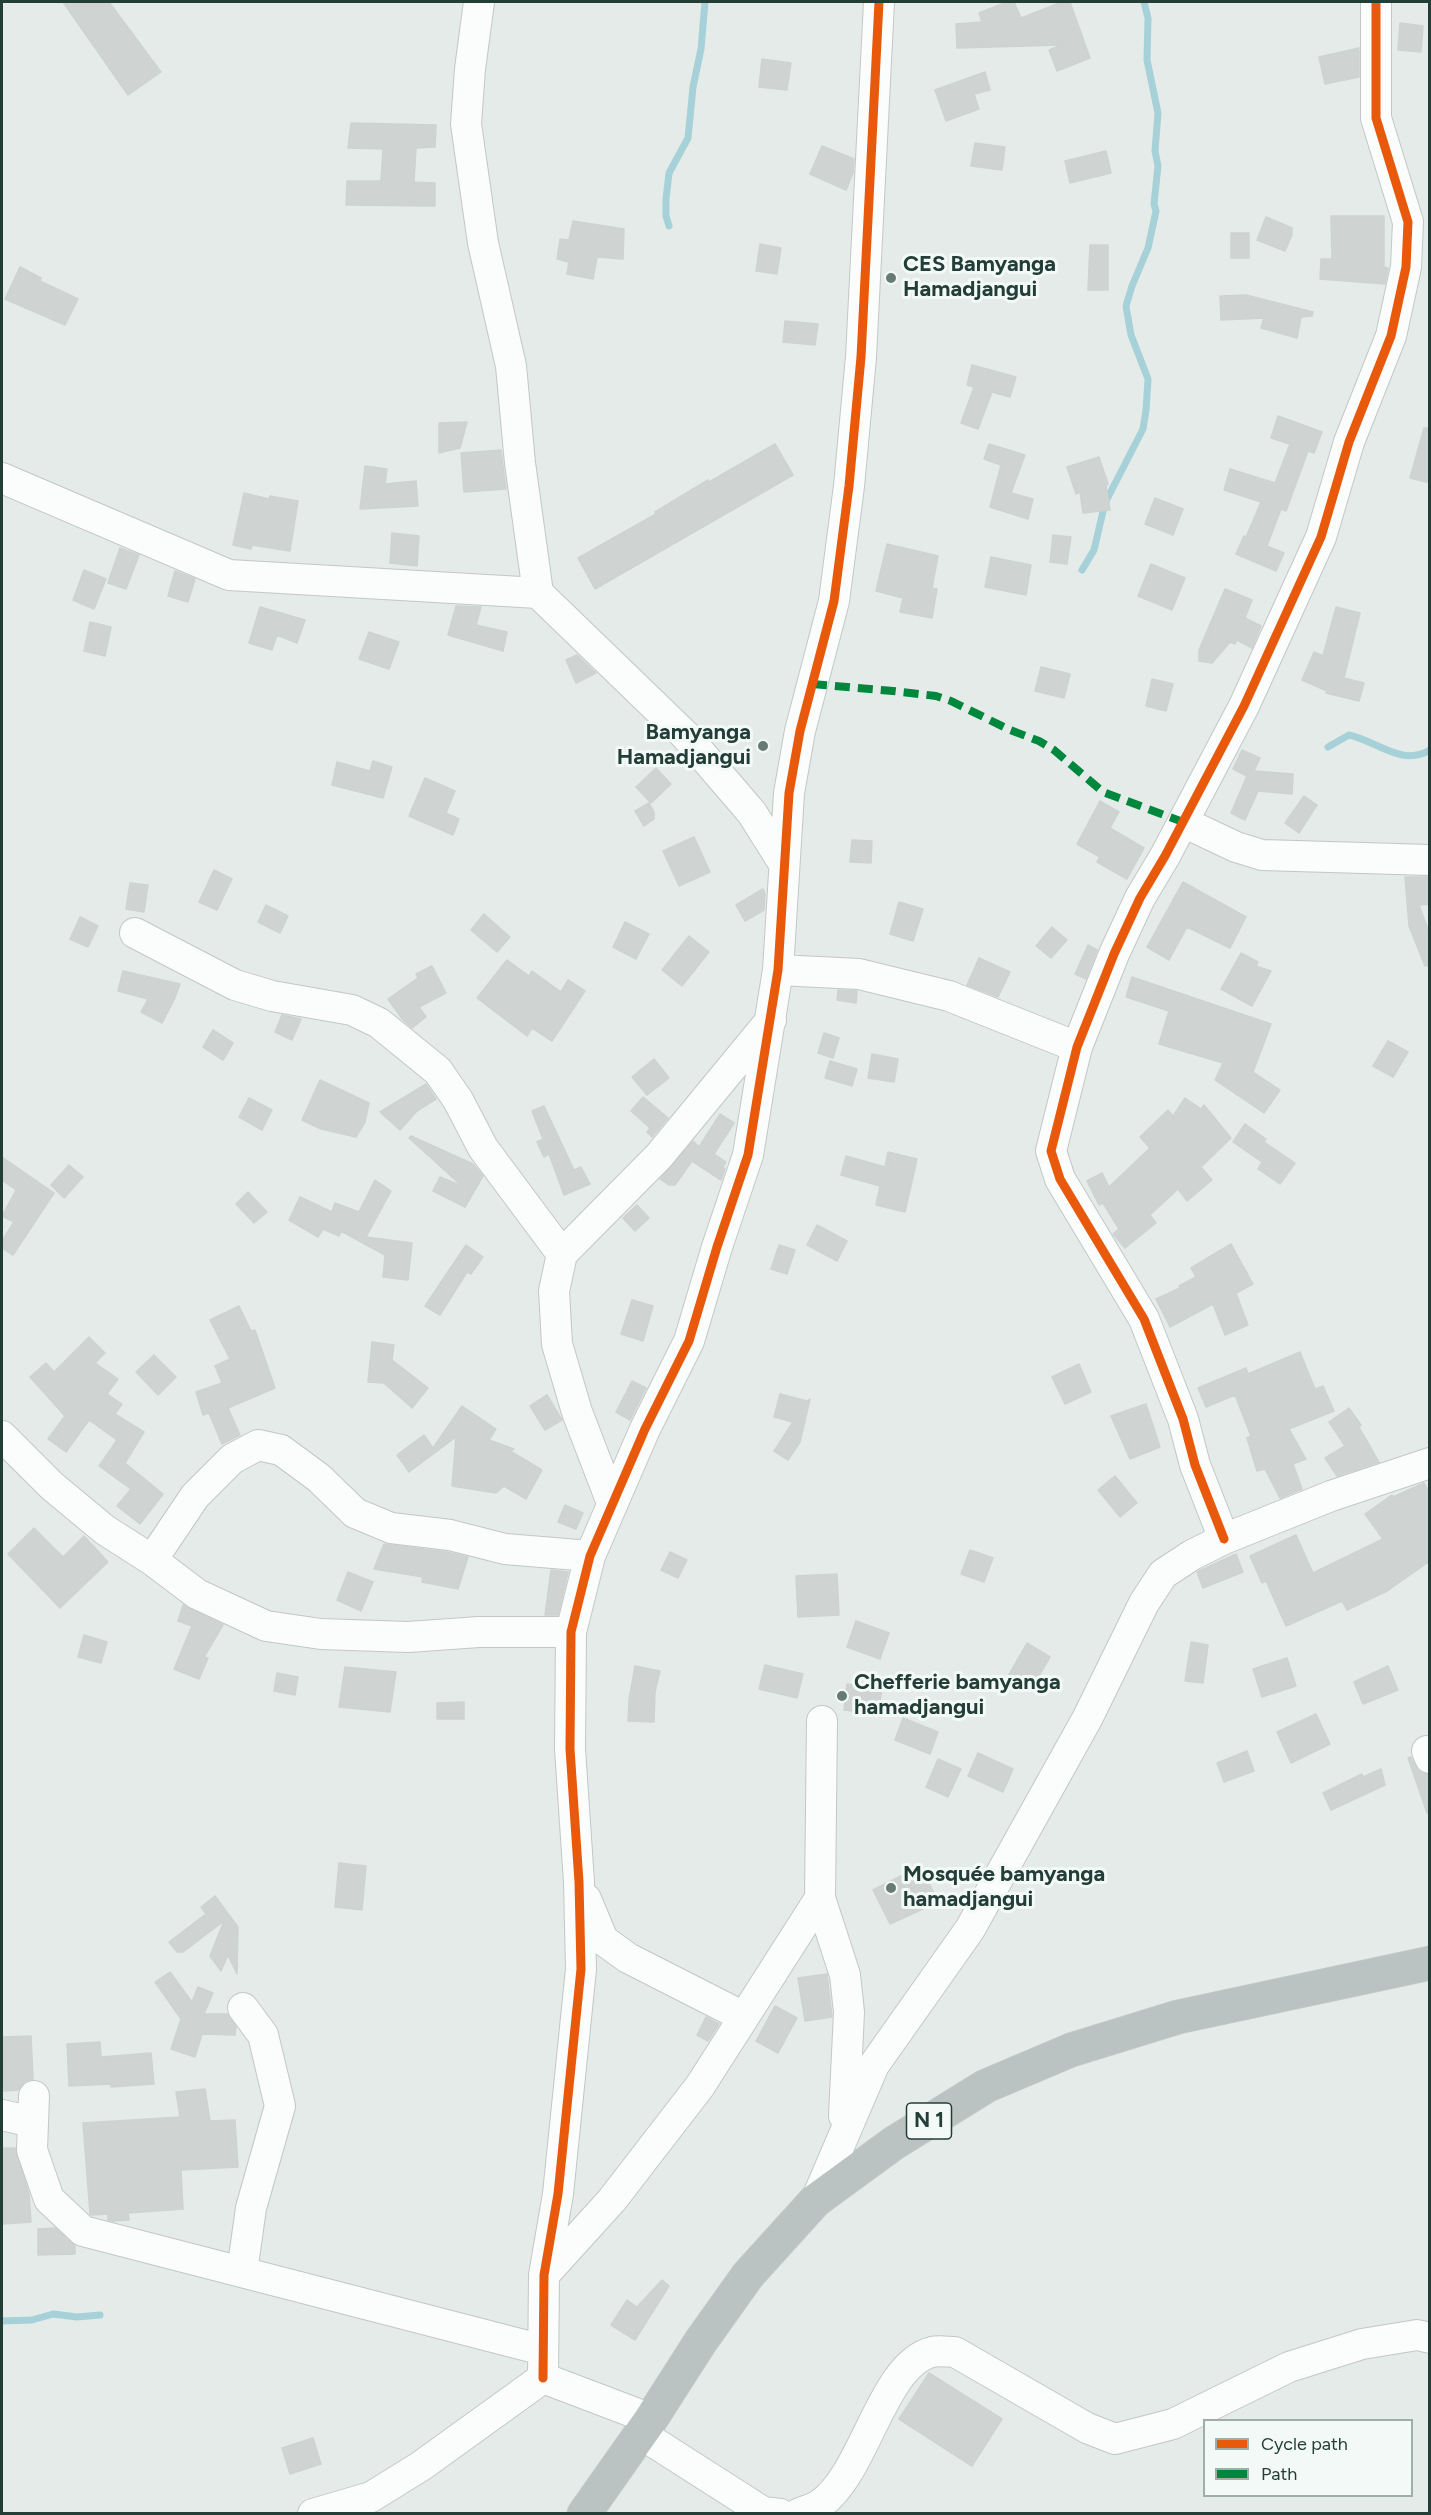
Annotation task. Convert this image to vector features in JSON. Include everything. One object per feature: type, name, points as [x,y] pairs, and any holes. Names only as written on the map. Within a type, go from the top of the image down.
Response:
[{"type":"highway","name":"N 1","points":[[584,2514],[748,2275],[816,2200],[894,2143],[986,2086],[1071,2050],[1178,2017],[1430,1963]]},
{"type":"street","points":[[479,2],[470,69],[466,124],[483,243],[511,366],[520,463],[538,593],[686,736],[752,813],[784,864]]},
{"type":"street","points":[[313,2514],[361,2505],[421,2466],[543,2364],[544,2275],[558,2194],[581,1969],[579,1882],[570,1749],[571,1632],[590,1556],[612,1503],[689,1341],[748,1155],[778,970],[789,793],[800,731],[834,601],[849,486],[861,357],[879,2]]},
{"type":"street","points":[[1224,1539],[1195,1465],[1183,1419],[1144,1319],[1060,1179],[1051,1151],[1077,1047],[1122,935],[1244,706],[1321,537],[1349,442],[1391,336],[1406,267],[1408,222],[1376,118],[1376,2]]},
{"type":"street","points":[[2,478],[229,575],[538,593]]},
{"type":"street","points":[[1183,822],[1236,847],[1262,855],[1430,860]]},
{"type":"street","points":[[135,933],[235,985],[272,996],[352,1010],[379,1023],[438,1071],[458,1100],[483,1148],[562,1254]]},
{"type":"street","points":[[778,970],[859,974],[949,996],[1077,1047]]},
{"type":"street","points":[[612,1503],[577,1413],[557,1344],[554,1291],[562,1254],[659,1156],[771,1019]]},
{"type":"street","points":[[2,1436],[52,1486],[105,1530],[152,1560],[197,1594],[266,1626],[321,1634],[408,1637],[479,1632],[571,1632]]},
{"type":"street","points":[[152,1560],[195,1496],[232,1459],[258,1445],[281,1450],[319,1478],[355,1513],[391,1528],[450,1534],[505,1549],[590,1556]]},
{"type":"street","points":[[816,2200],[874,2065],[970,1929],[1087,1719],[1144,1603],[1163,1574],[1192,1555],[1224,1539],[1331,1496],[1430,1463]]},
{"type":"street","points":[[822,1721],[820,1898],[846,1975],[849,2012],[843,2135]]},
{"type":"street","points":[[579,1882],[603,1940],[628,1958],[744,2017]]},
{"type":"street","points":[[544,2275],[612,2200],[700,2086],[820,1898]]},
{"type":"street","points":[[242,2272],[251,2208],[280,2106],[262,2035],[243,2008]]},
{"type":"street","points":[[2,2115],[34,2109],[32,2150],[49,2199],[83,2231],[242,2272],[543,2364],[646,2426],[763,2512],[780,2514]]},
{"type":"street","points":[[798,2514],[819,2505],[844,2480],[893,2385],[911,2364],[932,2352],[955,2352],[1087,2428],[1115,2439],[1173,2424],[1289,2367],[1362,2344],[1417,2335],[1430,2338]]},
{"type":"building","points":[[63,2],[109,2],[161,72],[128,95]]},
{"type":"building","points":[[1007,2],[1014,2],[1021,18],[1062,2],[1070,2],[1090,58],[1057,71],[1049,50],[1062,45],[957,48],[956,24],[982,22],[979,13]]},
{"type":"building","points":[[1400,23],[1423,26],[1421,52],[1398,50]]},
{"type":"building","points":[[1359,48],[1359,77],[1325,84],[1319,57]]},
{"type":"building","points":[[762,59],[791,63],[787,90],[759,87]]},
{"type":"building","points":[[985,72],[990,90],[974,94],[979,109],[946,121],[935,90]]},
{"type":"building","points":[[351,123],[436,125],[435,147],[416,148],[414,182],[435,183],[435,206],[346,205],[347,181],[381,181],[383,149],[348,148]]},
{"type":"building","points":[[975,143],[1005,147],[1002,170],[971,166]]},
{"type":"building","points":[[822,146],[854,159],[853,173],[846,190],[810,174]]},
{"type":"building","points":[[1106,151],[1111,173],[1070,183],[1065,161]]},
{"type":"building","points":[[1331,216],[1384,216],[1384,267],[1388,268],[1385,284],[1320,279],[1321,259],[1332,259]]},
{"type":"building","points":[[1266,217],[1292,228],[1292,235],[1285,251],[1257,240]]},
{"type":"building","points":[[573,221],[624,229],[623,259],[597,257],[593,279],[567,274],[569,262],[557,259],[560,239],[569,240]]},
{"type":"building","points":[[1231,233],[1249,233],[1249,258],[1231,258]]},
{"type":"building","points":[[760,244],[781,248],[777,274],[756,271]]},
{"type":"building","points":[[1090,245],[1108,245],[1108,290],[1088,290]]},
{"type":"building","points":[[20,267],[41,278],[40,281],[78,299],[65,325],[5,299]]},
{"type":"building","points":[[1246,295],[1313,312],[1312,316],[1301,317],[1297,338],[1261,328],[1264,318],[1221,320],[1220,296]]},
{"type":"building","points":[[785,321],[818,324],[815,345],[783,342]]},
{"type":"building","points":[[972,365],[1016,377],[1010,397],[992,392],[978,429],[961,423],[974,387],[967,385]]},
{"type":"building","points":[[1278,416],[1322,432],[1314,453],[1308,451],[1286,511],[1281,509],[1267,546],[1284,553],[1276,571],[1236,554],[1261,502],[1224,490],[1230,469],[1275,483],[1290,444],[1271,438]]},
{"type":"building","points":[[467,422],[460,448],[439,453],[439,423]]},
{"type":"building","points":[[1424,428],[1430,428],[1430,483],[1410,478]]},
{"type":"building","points":[[775,444],[793,475],[595,589],[578,558],[656,514],[655,512],[708,480],[709,482]]},
{"type":"building","points":[[989,444],[1025,455],[1011,493],[1033,499],[1028,519],[990,507],[1001,465],[984,459]]},
{"type":"building","points":[[501,450],[506,489],[464,492],[461,453]]},
{"type":"building","points":[[1099,457],[1108,484],[1106,485],[1110,510],[1083,513],[1080,492],[1076,494],[1067,467]]},
{"type":"building","points":[[365,466],[387,469],[385,484],[416,481],[418,506],[360,509]]},
{"type":"building","points":[[244,493],[269,499],[270,496],[298,501],[290,551],[252,545],[251,549],[233,545]]},
{"type":"building","points":[[1155,498],[1183,509],[1173,535],[1145,524]]},
{"type":"building","points":[[392,533],[419,536],[417,566],[390,563]]},
{"type":"building","points":[[1053,535],[1071,537],[1067,564],[1050,562]]},
{"type":"building","points":[[887,544],[938,556],[932,588],[937,589],[932,618],[900,612],[903,598],[876,591]]},
{"type":"building","points":[[120,548],[139,555],[126,589],[108,583]]},
{"type":"building","points":[[991,557],[1031,565],[1026,595],[985,587]]},
{"type":"building","points":[[1151,564],[1185,578],[1172,610],[1138,596]]},
{"type":"building","points":[[84,570],[106,579],[94,609],[73,600]]},
{"type":"building","points":[[175,571],[195,579],[188,602],[168,596]]},
{"type":"building","points":[[1225,589],[1252,600],[1245,618],[1261,626],[1252,648],[1237,640],[1235,644],[1230,642],[1212,663],[1199,661],[1199,650]]},
{"type":"building","points":[[456,606],[481,607],[476,625],[507,632],[503,651],[448,635]]},
{"type":"building","points":[[260,607],[305,620],[297,643],[277,635],[272,650],[249,643]]},
{"type":"building","points":[[1336,607],[1360,613],[1344,678],[1364,683],[1359,701],[1326,693],[1327,691],[1302,680],[1314,652],[1323,656]]},
{"type":"building","points":[[90,622],[111,627],[105,656],[84,651]]},
{"type":"building","points":[[369,632],[399,642],[389,669],[359,659]]},
{"type":"building","points":[[577,655],[596,673],[576,683],[566,660]]},
{"type":"building","points":[[1041,667],[1070,674],[1064,698],[1035,691]]},
{"type":"building","points":[[1152,679],[1173,684],[1166,711],[1146,706]]},
{"type":"building","points":[[1242,750],[1260,758],[1254,771],[1293,774],[1292,794],[1258,791],[1245,820],[1231,813],[1247,776],[1233,769]]},
{"type":"building","points":[[373,761],[392,767],[383,798],[332,785],[337,762],[370,771]]},
{"type":"building","points":[[656,768],[671,784],[651,803],[636,787]]},
{"type":"building","points":[[425,778],[455,791],[446,813],[459,819],[453,835],[409,816]]},
{"type":"building","points":[[1304,796],[1317,805],[1299,833],[1285,823]]},
{"type":"building","points":[[1100,801],[1119,812],[1110,828],[1144,848],[1127,879],[1097,862],[1100,857],[1077,844]]},
{"type":"building","points":[[649,803],[654,812],[654,819],[644,826],[635,811]]},
{"type":"building","points":[[694,837],[710,872],[679,886],[663,851]]},
{"type":"building","points":[[852,840],[872,841],[871,863],[850,862]]},
{"type":"building","points":[[214,870],[232,879],[217,910],[199,902]]},
{"type":"building","points":[[1405,877],[1430,877],[1430,904],[1419,905],[1430,935],[1430,965],[1425,966],[1409,926]]},
{"type":"building","points":[[1183,882],[1246,917],[1230,948],[1187,927],[1169,960],[1147,947]]},
{"type":"building","points":[[130,883],[148,885],[144,912],[126,909]]},
{"type":"building","points":[[763,889],[764,910],[745,921],[736,905]]},
{"type":"building","points":[[899,902],[923,909],[913,941],[890,934]]},
{"type":"building","points":[[266,905],[288,916],[280,933],[258,922]]},
{"type":"building","points":[[484,914],[510,937],[497,952],[471,930]]},
{"type":"building","points":[[80,917],[98,926],[88,947],[70,939]]},
{"type":"building","points":[[625,922],[649,934],[636,959],[613,947]]},
{"type":"building","points":[[1052,927],[1067,940],[1051,958],[1036,946]]},
{"type":"building","points":[[689,936],[709,952],[682,986],[662,970]]},
{"type":"building","points":[[1088,945],[1097,950],[1086,979],[1075,974]]},
{"type":"building","points":[[1241,953],[1258,962],[1256,966],[1271,971],[1252,1006],[1221,989]]},
{"type":"building","points":[[979,958],[1010,972],[998,997],[967,985]]},
{"type":"building","points":[[507,960],[529,976],[532,971],[561,992],[568,980],[585,991],[552,1041],[532,1028],[527,1036],[477,998]]},
{"type":"building","points":[[432,966],[446,993],[419,1007],[426,1017],[412,1028],[403,1020],[388,999],[418,978],[416,974]]},
{"type":"building","points":[[123,971],[180,984],[162,1023],[141,1012],[148,999],[118,991]]},
{"type":"building","points":[[1132,977],[1271,1024],[1253,1072],[1280,1090],[1264,1113],[1215,1080],[1223,1063],[1159,1044],[1169,1011],[1126,997]]},
{"type":"building","points":[[838,990],[857,991],[856,1003],[837,1000]]},
{"type":"building","points":[[282,1015],[301,1019],[292,1040],[275,1032]]},
{"type":"building","points":[[213,1030],[233,1043],[223,1060],[203,1047]]},
{"type":"building","points":[[824,1033],[839,1038],[833,1058],[818,1053]]},
{"type":"building","points":[[1388,1041],[1408,1052],[1393,1077],[1373,1066]]},
{"type":"building","points":[[872,1054],[898,1059],[894,1082],[868,1078]]},
{"type":"building","points":[[654,1059],[669,1078],[647,1095],[632,1077]]},
{"type":"building","points":[[830,1061],[857,1069],[852,1086],[825,1078]]},
{"type":"building","points":[[320,1080],[369,1103],[365,1122],[356,1137],[321,1129],[302,1120]]},
{"type":"building","points":[[426,1084],[436,1099],[417,1111],[400,1130],[380,1112]]},
{"type":"building","points":[[643,1097],[668,1118],[652,1137],[647,1132],[650,1128],[631,1111]]},
{"type":"building","points":[[249,1098],[272,1110],[262,1130],[239,1117]]},
{"type":"building","points":[[1185,1098],[1201,1109],[1204,1105],[1231,1138],[1201,1167],[1212,1180],[1187,1201],[1178,1189],[1150,1215],[1156,1223],[1125,1248],[1113,1234],[1119,1229],[1103,1203],[1099,1205],[1087,1181],[1102,1173],[1109,1187],[1150,1148],[1140,1137],[1168,1110],[1173,1116]]},
{"type":"building","points":[[544,1106],[574,1170],[581,1167],[590,1184],[564,1195],[549,1154],[544,1157],[537,1142],[543,1139],[532,1111]]},
{"type":"building","points":[[720,1114],[734,1123],[714,1154],[726,1162],[721,1180],[692,1161],[675,1185],[669,1185],[660,1179],[693,1141],[699,1147]]},
{"type":"building","points":[[1245,1124],[1266,1139],[1264,1142],[1295,1163],[1280,1184],[1258,1169],[1262,1162],[1233,1142]]},
{"type":"building","points":[[411,1136],[473,1164],[483,1176],[465,1207],[433,1191],[440,1177],[462,1186],[409,1138]]},
{"type":"building","points":[[888,1152],[917,1159],[905,1212],[876,1205],[880,1186],[841,1175],[846,1156],[885,1167]]},
{"type":"building","points":[[2,1157],[54,1193],[13,1255],[2,1248],[2,1241],[14,1222],[2,1216],[16,1190],[2,1180]]},
{"type":"building","points":[[69,1165],[83,1177],[64,1198],[51,1185]]},
{"type":"building","points":[[375,1180],[391,1191],[366,1237],[412,1243],[408,1280],[383,1277],[385,1255],[341,1231],[339,1236],[323,1229],[318,1237],[289,1220],[300,1197],[332,1212],[335,1203],[359,1212]]},
{"type":"building","points":[[248,1192],[267,1212],[254,1223],[236,1204]]},
{"type":"building","points":[[637,1205],[649,1218],[635,1231],[623,1218]]},
{"type":"building","points":[[817,1225],[847,1241],[837,1261],[807,1245]]},
{"type":"building","points":[[1231,1244],[1253,1284],[1236,1293],[1248,1325],[1225,1335],[1213,1304],[1170,1327],[1156,1299],[1180,1288],[1179,1286],[1196,1277],[1191,1268]]},
{"type":"building","points":[[466,1245],[483,1257],[471,1274],[467,1272],[440,1315],[425,1306]]},
{"type":"building","points":[[779,1245],[795,1250],[787,1274],[771,1269]]},
{"type":"building","points":[[632,1300],[653,1306],[643,1341],[621,1334]]},
{"type":"building","points":[[239,1306],[251,1331],[255,1330],[275,1388],[228,1408],[240,1435],[222,1444],[209,1413],[203,1415],[196,1392],[222,1383],[215,1366],[230,1359],[210,1320]]},
{"type":"building","points":[[89,1337],[105,1353],[95,1363],[118,1379],[107,1394],[122,1404],[115,1414],[144,1432],[125,1463],[163,1494],[140,1524],[117,1506],[131,1489],[99,1466],[117,1440],[89,1420],[66,1452],[48,1439],[65,1416],[30,1377],[46,1363],[54,1372]]},
{"type":"building","points":[[372,1342],[394,1345],[392,1360],[428,1388],[412,1408],[384,1383],[368,1382]]},
{"type":"building","points":[[1300,1352],[1315,1389],[1323,1386],[1334,1411],[1289,1429],[1306,1459],[1293,1464],[1302,1489],[1280,1498],[1265,1469],[1257,1471],[1247,1438],[1251,1436],[1235,1395],[1206,1407],[1198,1388],[1246,1368],[1248,1374]]},
{"type":"building","points":[[154,1355],[176,1377],[158,1395],[136,1372]]},
{"type":"building","points":[[1079,1364],[1091,1392],[1065,1404],[1052,1377]]},
{"type":"building","points":[[632,1381],[646,1388],[630,1420],[616,1412]]},
{"type":"building","points":[[780,1394],[807,1401],[810,1399],[800,1442],[788,1460],[774,1451],[793,1422],[774,1417]]},
{"type":"building","points":[[547,1395],[562,1420],[545,1430],[530,1406]]},
{"type":"building","points":[[1146,1404],[1160,1447],[1130,1459],[1111,1416]]},
{"type":"building","points":[[462,1406],[496,1429],[489,1440],[514,1449],[510,1451],[542,1470],[526,1499],[504,1486],[496,1493],[452,1486],[456,1437],[409,1472],[397,1455],[424,1435],[433,1448]]},
{"type":"building","points":[[1349,1408],[1361,1425],[1359,1427],[1379,1462],[1337,1476],[1325,1458],[1345,1446],[1329,1422]]},
{"type":"building","points":[[1115,1476],[1137,1503],[1120,1517],[1098,1490]]},
{"type":"building","points":[[1424,1483],[1430,1494],[1430,1561],[1387,1591],[1347,1610],[1342,1601],[1286,1626],[1266,1581],[1262,1583],[1250,1556],[1296,1535],[1313,1573],[1383,1539],[1365,1514],[1392,1495],[1393,1497]]},
{"type":"building","points":[[565,1505],[583,1513],[576,1529],[558,1522]]},
{"type":"building","points":[[34,1528],[63,1557],[84,1536],[108,1562],[60,1608],[8,1554]]},
{"type":"building","points":[[384,1544],[468,1557],[458,1589],[422,1582],[423,1577],[374,1569]]},
{"type":"building","points":[[970,1550],[993,1558],[984,1582],[961,1574]]},
{"type":"building","points":[[670,1552],[687,1560],[678,1578],[661,1570]]},
{"type":"building","points":[[1236,1554],[1243,1572],[1203,1588],[1197,1572]]},
{"type":"building","points":[[551,1570],[568,1572],[558,1615],[545,1615]]},
{"type":"building","points":[[348,1572],[373,1582],[361,1611],[337,1600]]},
{"type":"building","points":[[837,1574],[839,1615],[798,1617],[796,1576]]},
{"type":"building","points":[[183,1605],[223,1625],[204,1657],[208,1658],[199,1679],[174,1669],[192,1626],[178,1621]]},
{"type":"building","points":[[856,1621],[889,1633],[880,1659],[847,1647]]},
{"type":"building","points":[[84,1635],[107,1642],[101,1663],[78,1657]]},
{"type":"building","points":[[1191,1642],[1208,1645],[1203,1683],[1185,1681]]},
{"type":"building","points":[[1027,1643],[1050,1657],[1031,1690],[1008,1676]]},
{"type":"building","points":[[1287,1658],[1296,1686],[1262,1697],[1253,1669]]},
{"type":"building","points":[[765,1665],[803,1674],[797,1698],[759,1689]]},
{"type":"building","points":[[635,1666],[660,1671],[655,1692],[654,1722],[628,1721]]},
{"type":"building","points":[[1388,1666],[1398,1690],[1363,1704],[1354,1682]]},
{"type":"building","points":[[345,1667],[396,1672],[390,1712],[339,1707]]},
{"type":"building","points":[[277,1673],[298,1677],[295,1695],[274,1691]]},
{"type":"building","points":[[847,1684],[882,1688],[878,1714],[844,1710]]},
{"type":"building","points":[[464,1702],[464,1719],[437,1719],[437,1703]]},
{"type":"building","points":[[1316,1714],[1330,1744],[1291,1763],[1277,1732]]},
{"type":"building","points":[[903,1718],[938,1732],[930,1754],[895,1740]]},
{"type":"building","points":[[1247,1751],[1254,1771],[1224,1782],[1217,1763]]},
{"type":"building","points":[[978,1753],[1013,1769],[1003,1792],[968,1776]]},
{"type":"building","points":[[1411,1757],[1419,1771],[1430,1775],[1430,1813],[1427,1813],[1408,1758]]},
{"type":"building","points":[[938,1759],[961,1769],[948,1797],[926,1787]]},
{"type":"building","points":[[1381,1769],[1385,1785],[1331,1810],[1323,1793],[1362,1774],[1363,1777]]},
{"type":"building","points":[[339,1863],[366,1866],[362,1910],[335,1907]]},
{"type":"building","points":[[921,1866],[938,1902],[890,1924],[873,1890]]},
{"type":"building","points":[[215,1896],[238,1927],[237,1974],[228,1955],[221,1971],[210,1956],[224,1921],[183,1952],[177,1952],[169,1942],[206,1914],[201,1907]]},
{"type":"building","points":[[170,1972],[192,2002],[198,1987],[213,1993],[204,2014],[227,2014],[236,2027],[235,2035],[202,2034],[195,2057],[171,2049],[181,2019],[155,1982]]},
{"type":"building","points":[[827,1974],[832,2017],[805,2021],[798,1978]]},
{"type":"building","points":[[775,2006],[797,2018],[778,2053],[756,2041]]},
{"type":"building","points":[[706,2017],[719,2024],[708,2041],[697,2035]]},
{"type":"building","points":[[31,2036],[33,2079],[25,2081],[18,2090],[4,2091],[2,2037]]},
{"type":"building","points":[[100,2042],[101,2057],[151,2053],[154,2084],[111,2087],[111,2084],[69,2086],[67,2044]]},
{"type":"building","points":[[205,2089],[210,2121],[235,2120],[238,2167],[181,2170],[183,2209],[128,2213],[129,2220],[113,2221],[108,2220],[108,2214],[90,2214],[83,2123],[180,2117],[176,2092]]},
{"type":"building","points":[[2,2148],[15,2148],[29,2194],[31,2222],[3,2224]]},
{"type":"building","points":[[55,2228],[75,2246],[75,2254],[38,2255],[38,2229]]},
{"type":"building","points":[[662,2280],[669,2286],[635,2340],[611,2325],[627,2300],[637,2307]]},
{"type":"building","points":[[929,2373],[1002,2419],[972,2466],[899,2419]]},
{"type":"building","points":[[313,2438],[321,2464],[290,2474],[282,2448]]},
{"type":"waterway","points":[[669,226],[666,216],[669,173],[688,138],[693,87],[701,49],[705,2]]},
{"type":"waterway","points":[[1082,570],[1094,550],[1105,503],[1143,429],[1146,410],[1148,379],[1131,335],[1126,306],[1148,248],[1156,211],[1154,204],[1158,166],[1155,151],[1158,113],[1147,60],[1148,18],[1144,2]]},
{"type":"waterway","points":[[1328,747],[1349,735],[1409,756],[1430,750]]},
{"type":"waterway","points":[[2,2321],[32,2320],[53,2314],[77,2317],[100,2315]]},
{"type":"marked path","points":[[812,684],[936,696],[951,701],[1010,730],[1039,741],[1054,750],[1103,792],[1183,822]]},
{"type":"cycle path","points":[[543,2378],[544,2275],[558,2194],[581,1969],[579,1882],[570,1749],[571,1632],[590,1556],[645,1429],[689,1341],[748,1155],[778,970],[789,793],[800,731],[834,601],[849,486],[861,357],[879,2]]},
{"type":"cycle path","points":[[1224,1539],[1195,1465],[1183,1419],[1144,1319],[1060,1179],[1051,1151],[1077,1047],[1114,954],[1140,898],[1165,856],[1244,706],[1321,537],[1349,442],[1391,336],[1406,267],[1408,222],[1376,118],[1376,2]]},
{"type":"place","name":"CES Bamyanga Hamadjangui","points":[[891,278]]},
{"type":"place","name":"Bamyanga Hamadjangui","points":[[763,746]]},
{"type":"place","name":"Chefferie bamyanga hamadjangui","points":[[842,1696]]},
{"type":"place","name":"Mosquée bamyanga hamadjangui","points":[[891,1888]]}]
